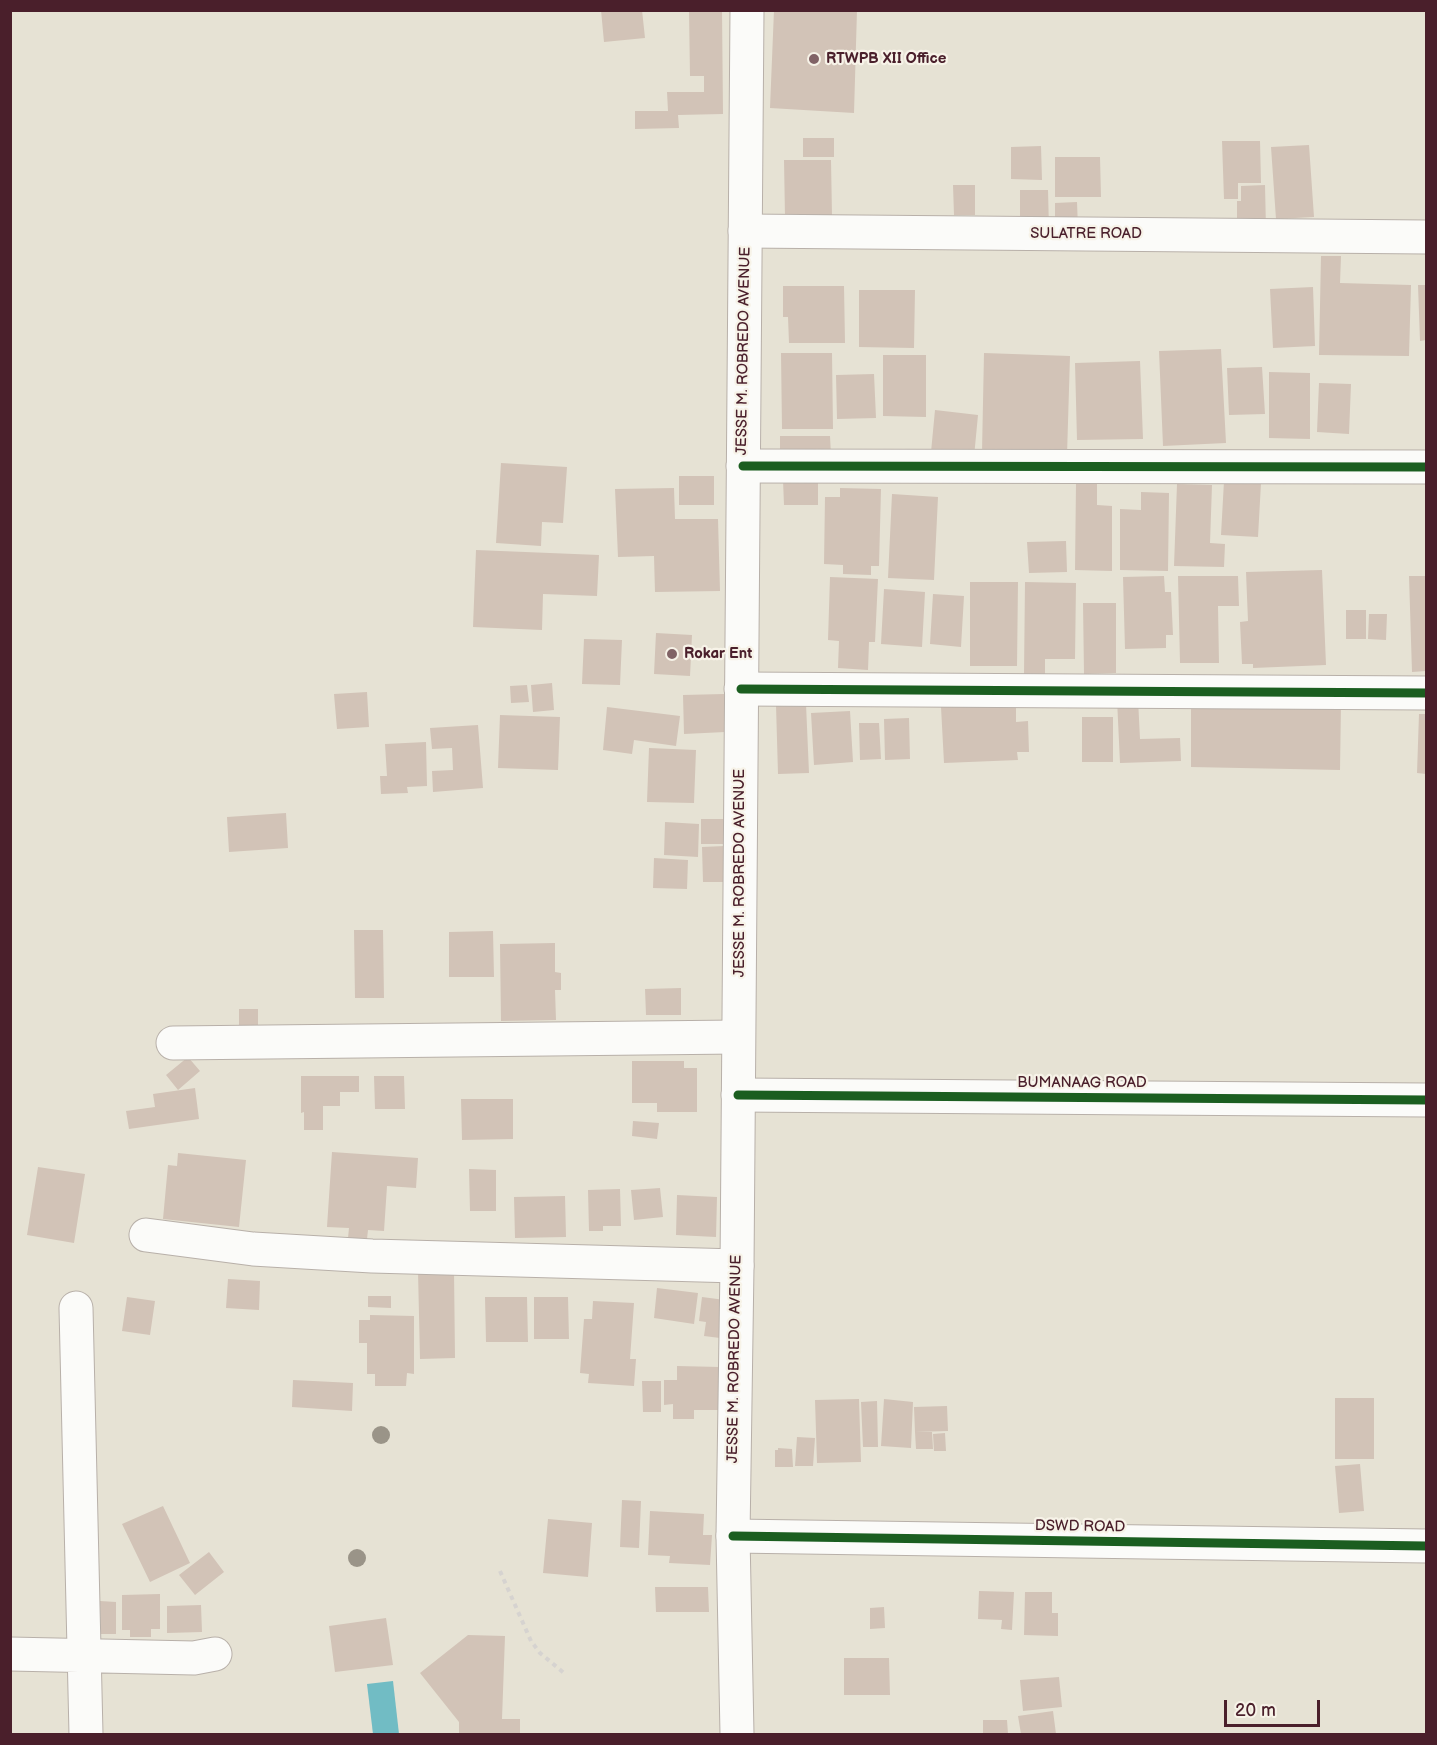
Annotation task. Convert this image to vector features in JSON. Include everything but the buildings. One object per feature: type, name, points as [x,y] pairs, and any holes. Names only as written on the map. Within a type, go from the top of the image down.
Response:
[{"type":"street","name":"JESSE M. ROBREDO AVENUE","points":[[737,1734],[733,1536],[747,10]]},
{"type":"street","name":"SULATRE ROAD","points":[[746,231],[1426,237]]},
{"type":"street","points":[[743,466],[1426,467]]},
{"type":"street","points":[[741,689],[1426,693]]},
{"type":"street","points":[[173,1042],[738,1037]]},
{"type":"street","name":"BUMANAAG ROAD","points":[[738,1095],[1426,1100]]},
{"type":"street","points":[[146,1235],[253,1249],[372,1256],[737,1266]]},
{"type":"street","points":[[76,1308],[86,1734]]},
{"type":"street","name":"DSWD ROAD","points":[[733,1536],[1426,1546]]},
{"type":"street","points":[[10,1654],[194,1658],[215,1654]]},
{"type":"path","points":[[500,1571],[531,1641],[540,1653],[564,1673]]},
{"type":"water","points":[[393,1681],[399,1734],[373,1734],[367,1684]]},
{"type":"cycle path","points":[[743,466],[1426,467]]},
{"type":"cycle path","points":[[741,689],[1426,693]]},
{"type":"cycle path","points":[[738,1095],[1426,1100]]},
{"type":"cycle path","points":[[733,1536],[1426,1546]]},
{"type":"place","name":"RTWPB XII Office","points":[[814,59]]},
{"type":"place","name":"Rokar Ent","points":[[672,654]]}]
